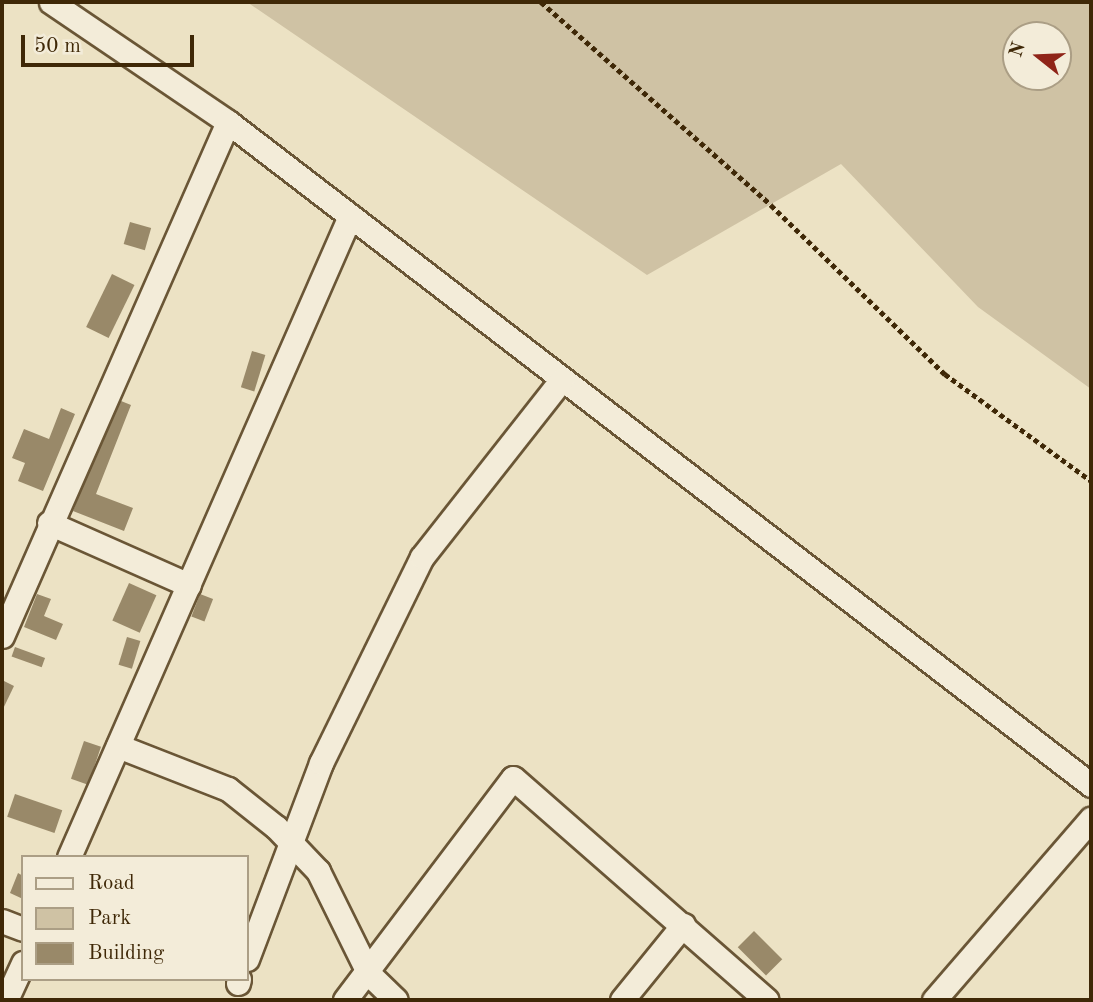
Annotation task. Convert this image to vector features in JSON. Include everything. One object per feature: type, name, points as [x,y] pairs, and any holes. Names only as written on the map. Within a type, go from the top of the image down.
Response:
[{"type":"street","points":[[51,2],[228,122],[1091,785]]},
{"type":"street","points":[[2,636],[228,122]]},
{"type":"street","points":[[70,855],[350,216]]},
{"type":"street","points":[[248,956],[290,842],[422,557],[562,379]]},
{"type":"street","points":[[50,523],[189,584]]},
{"type":"street","points":[[118,746],[228,789],[290,842],[318,872],[369,974],[396,1000]]},
{"type":"street","points":[[345,1000],[369,974],[513,778],[767,1000]]},
{"type":"street","points":[[934,1000],[1091,819]]},
{"type":"street","points":[[2,921],[21,928]]},
{"type":"street","points":[[622,1000],[683,925]]},
{"type":"street","points":[[6,1000],[21,966]]},
{"type":"path","points":[[541,2],[744,180],[945,374],[1091,481]]},
{"type":"green space","points":[[247,2],[1091,2],[1091,389],[978,307],[841,164],[647,275]]},
{"type":"building","points":[[130,222],[151,228],[145,250],[124,244]]},
{"type":"building","points":[[112,274],[134,285],[109,338],[86,327]]},
{"type":"building","points":[[252,351],[265,355],[254,391],[241,387]]},
{"type":"building","points":[[116,399],[131,405],[96,494],[133,508],[124,531],[73,511]]},
{"type":"building","points":[[61,408],[75,414],[43,491],[18,481],[25,463],[12,458],[24,429],[49,439]]},
{"type":"building","points":[[129,583],[156,595],[140,633],[112,620]]},
{"type":"building","points":[[37,594],[51,599],[44,616],[63,624],[56,640],[24,627]]},
{"type":"building","points":[[200,594],[213,599],[204,621],[191,616]]},
{"type":"building","points":[[127,637],[140,641],[132,669],[119,665]]},
{"type":"building","points":[[15,647],[45,658],[42,667],[12,656]]},
{"type":"building","points":[[2,680],[14,686],[2,711]]},
{"type":"building","points":[[84,741],[101,747],[88,785],[71,779]]},
{"type":"building","points":[[15,794],[62,810],[54,833],[7,817]]},
{"type":"building","points":[[18,873],[21,875],[21,898],[10,893]]},
{"type":"building","points":[[754,931],[782,959],[766,976],[738,947]]}]
